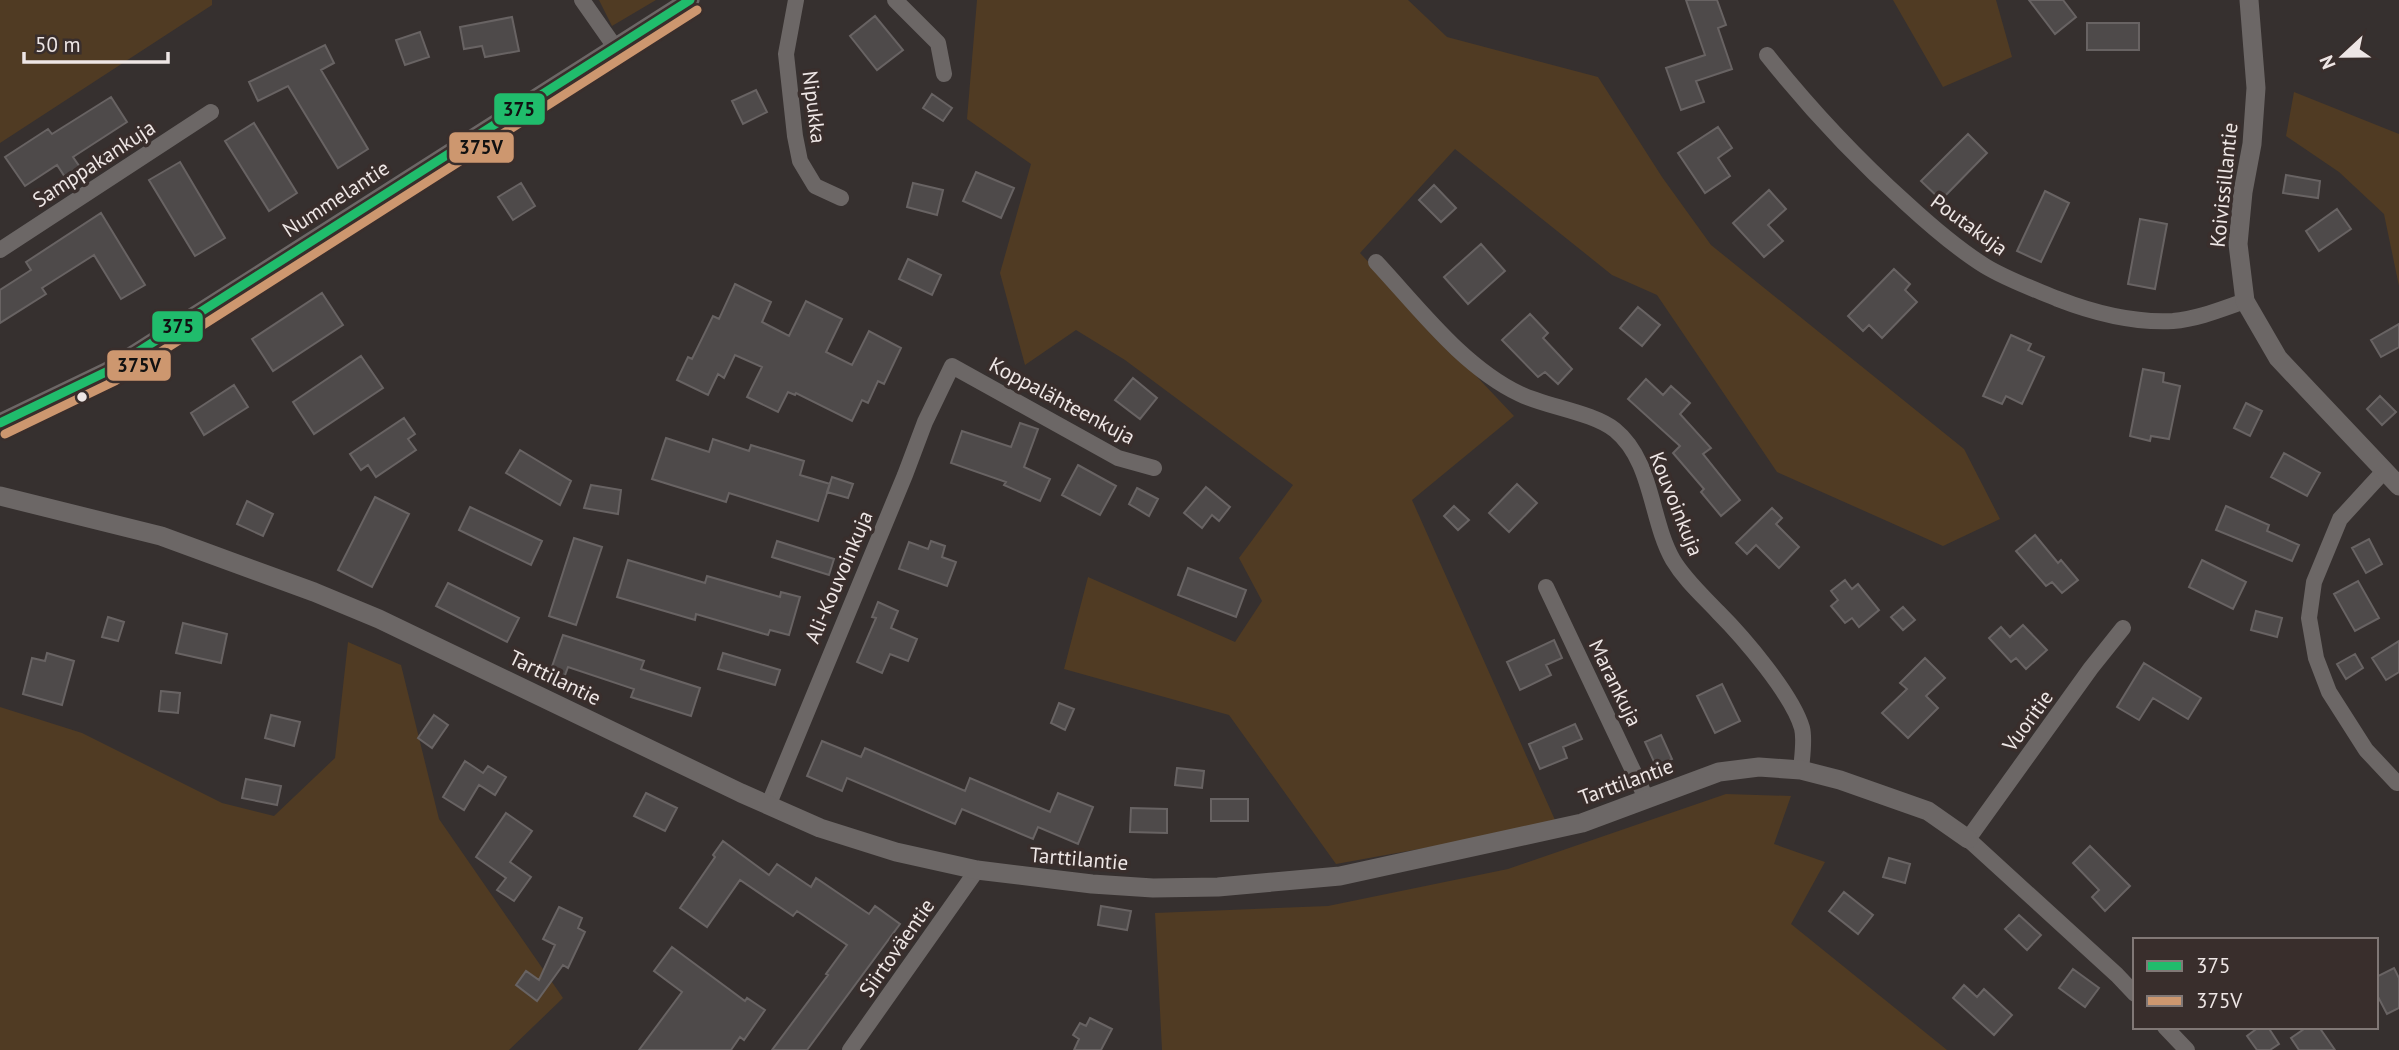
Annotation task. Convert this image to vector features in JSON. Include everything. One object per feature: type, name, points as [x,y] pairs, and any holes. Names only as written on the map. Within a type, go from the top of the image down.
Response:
[{"type":"street","points":[[582,0],[615,47]]},
{"type":"street","name":"Nummelantie","points":[[0,423],[108,371],[690,0]]},
{"type":"street","name":"Nipukka","points":[[796,0],[786,54],[800,161],[815,186],[841,198]]},
{"type":"street","points":[[895,0],[938,43],[944,74]]},
{"type":"street","name":"Koivissillantie","points":[[2249,0],[2256,88],[2252,144],[2239,231],[2245,301],[2278,358],[2399,486]]},
{"type":"street","name":"Poutakuja","points":[[1767,55],[1801,97],[1880,180],[1948,241],[1987,268],[2069,303],[2097,312],[2141,320],[2173,321],[2199,317],[2245,301]]},
{"type":"street","name":"Samppakankuja","points":[[0,250],[211,112]]},
{"type":"street","name":"Kouvoinkuja","points":[[1376,262],[1472,364],[1520,394],[1614,429],[1630,447],[1640,468],[1664,539],[1681,575],[1721,615],[1771,674],[1790,703],[1802,729],[1801,770]]},
{"type":"street","name":"Koppalähteenkuja","points":[[953,366],[1118,458],[1154,468]]},
{"type":"street","name":"Ali-Kouvoinkuja","points":[[768,806],[925,422],[953,366]]},
{"type":"street","points":[[2385,470],[2340,519],[2314,582],[2309,618],[2316,658],[2329,692],[2366,750],[2397,783]]},
{"type":"street","name":"Tarttilantie","points":[[0,496],[161,536],[313,592],[379,619],[768,806],[832,832],[897,852],[977,870],[1092,884],[1153,888],[1218,887],[1314,879],[1340,876],[1582,823],[1718,772],[1759,767],[1801,770],[1840,780],[1928,811],[1968,839],[2133,992]]},
{"type":"street","name":"Marankuja","points":[[1546,587],[1646,798]]},
{"type":"street","name":"Vuoritie","points":[[1968,839],[2091,668],[2123,628]]},
{"type":"street","name":"Siirtoväentie","points":[[850,1050],[977,870]]},
{"type":"street","points":[[2167,1029],[2187,1050]]},
{"type":"shaded area","points":[[0,0],[212,0],[212,5],[0,143]]},
{"type":"shaded area","points":[[599,0],[656,0],[612,26]]},
{"type":"shaded area","points":[[977,0],[1408,0],[1447,37],[1598,77],[1662,177],[1711,245],[1964,449],[2000,519],[1943,546],[1777,472],[1657,295],[1612,275],[1455,149],[1360,253],[1514,416],[1412,500],[1555,820],[1502,834],[1336,864],[1229,715],[1064,669],[1088,577],[1235,642],[1262,601],[1239,558],[1293,485],[1125,360],[1076,330],[1025,365],[1000,273],[1031,164],[967,119]]},
{"type":"shaded area","points":[[1893,0],[1996,0],[2012,57],[1943,87]]},
{"type":"shaded area","points":[[2294,92],[2399,134],[2399,286],[2384,214],[2339,172],[2286,136]]},
{"type":"shaded area","points":[[348,642],[401,665],[439,819],[563,998],[509,1050],[0,1050],[0,707],[82,733],[222,803],[274,816],[335,758]]},
{"type":"shaded area","points":[[1726,794],[1791,796],[1774,844],[1825,862],[1791,924],[1947,1050],[1162,1050],[1155,913],[1328,906],[1508,869]]},
{"type":"building","points":[[1686,0],[1717,0],[1726,25],[1718,28],[1732,69],[1696,81],[1704,102],[1681,110],[1666,68],[1705,55]]},
{"type":"building","points":[[2029,0],[2063,0],[2076,17],[2055,34]]},
{"type":"building","points":[[875,16],[903,50],[877,70],[850,36]]},
{"type":"building","points":[[512,17],[519,51],[485,57],[482,46],[464,49],[460,27]]},
{"type":"building","points":[[2087,23],[2139,23],[2139,50],[2087,50]]},
{"type":"building","points":[[420,32],[429,57],[405,65],[396,40]]},
{"type":"building","points":[[325,45],[334,63],[321,70],[368,149],[338,168],[288,86],[258,101],[249,82]]},
{"type":"building","points":[[756,90],[767,112],[743,124],[732,101]]},
{"type":"building","points":[[932,94],[952,108],[943,121],[923,108]]},
{"type":"building","points":[[111,97],[127,122],[73,157],[84,173],[69,183],[57,165],[25,186],[5,157],[48,129],[52,134]]},
{"type":"building","points":[[254,123],[297,193],[269,211],[225,141]]},
{"type":"building","points":[[1718,127],[1732,148],[1718,158],[1730,176],[1705,193],[1678,153]]},
{"type":"building","points":[[1968,134],[1987,153],[1941,200],[1921,181]]},
{"type":"building","points":[[180,162],[225,238],[195,256],[149,180]]},
{"type":"building","points":[[976,172],[1014,188],[1001,218],[963,201]]},
{"type":"building","points":[[2286,175],[2320,181],[2318,198],[2283,193]]},
{"type":"building","points":[[521,183],[535,206],[513,220],[498,197]]},
{"type":"building","points":[[913,183],[943,190],[937,215],[907,207]]},
{"type":"building","points":[[1434,185],[1456,208],[1441,222],[1419,200]]},
{"type":"building","points":[[1769,190],[1786,209],[1768,225],[1783,241],[1764,257],[1733,223]]},
{"type":"building","points":[[2045,191],[2069,203],[2041,262],[2017,251]]},
{"type":"building","points":[[2337,209],[2351,229],[2319,251],[2306,231]]},
{"type":"building","points":[[101,213],[145,285],[121,299],[94,255],[42,288],[46,294],[0,323],[0,290],[31,270],[26,262]]},
{"type":"building","points":[[2140,219],[2167,224],[2155,289],[2128,284]]},
{"type":"building","points":[[1481,244],[1505,271],[1468,304],[1444,277]]},
{"type":"building","points":[[908,259],[941,275],[932,295],[899,279]]},
{"type":"building","points":[[1894,269],[1910,284],[1905,290],[1917,302],[1882,338],[1869,325],[1863,331],[1848,316]]},
{"type":"building","points":[[735,284],[771,302],[762,322],[789,336],[806,301],[842,319],[826,352],[852,365],[869,331],[901,348],[884,384],[878,381],[868,403],[862,400],[852,421],[796,393],[795,395],[788,392],[778,412],[747,397],[762,367],[735,355],[724,378],[718,374],[708,395],[677,380],[688,357],[692,359],[713,316],[719,319]]},
{"type":"building","points":[[322,293],[343,325],[273,371],[252,339]]},
{"type":"building","points":[[1638,307],[1660,325],[1642,346],[1620,328]]},
{"type":"building","points":[[1530,314],[1548,333],[1543,338],[1572,369],[1558,384],[1545,372],[1538,377],[1502,340]]},
{"type":"building","points":[[2399,324],[2399,347],[2381,357],[2371,340]]},
{"type":"building","points":[[2011,335],[2031,344],[2028,350],[2044,357],[2022,404],[2006,396],[2002,404],[1983,396]]},
{"type":"building","points":[[361,356],[383,388],[314,434],[293,402]]},
{"type":"building","points":[[2143,369],[2164,373],[2163,382],[2180,386],[2169,439],[2151,436],[2150,441],[2130,436]]},
{"type":"building","points":[[1133,378],[1157,398],[1140,419],[1115,400]]},
{"type":"building","points":[[1646,379],[1663,395],[1671,386],[1690,403],[1680,414],[1711,448],[1703,454],[1740,500],[1721,516],[1701,492],[1704,489],[1673,453],[1680,446],[1628,399]]},
{"type":"building","points":[[234,385],[248,407],[204,435],[191,413]]},
{"type":"building","points":[[2380,396],[2396,412],[2382,425],[2367,409]]},
{"type":"building","points":[[2246,403],[2262,411],[2250,436],[2234,428]]},
{"type":"building","points":[[404,418],[415,434],[408,439],[416,450],[376,477],[368,465],[361,470],[350,454]]},
{"type":"building","points":[[1020,423],[1038,429],[1024,467],[1050,479],[1040,501],[1004,485],[1006,482],[951,463],[962,431],[1011,447]]},
{"type":"building","points":[[666,438],[709,452],[713,439],[749,451],[751,445],[804,461],[800,475],[830,484],[818,521],[729,493],[726,502],[652,479]]},
{"type":"building","points":[[520,450],[571,481],[560,505],[506,473]]},
{"type":"building","points":[[2284,453],[2320,473],[2307,496],[2271,477]]},
{"type":"building","points":[[1078,465],[1116,486],[1100,515],[1062,495]]},
{"type":"building","points":[[832,477],[853,484],[848,498],[827,492]]},
{"type":"building","points":[[1517,484],[1537,503],[1509,532],[1489,513]]},
{"type":"building","points":[[591,485],[621,490],[618,514],[584,508]]},
{"type":"building","points":[[1206,487],[1230,507],[1219,521],[1212,515],[1202,528],[1184,513]]},
{"type":"building","points":[[1137,488],[1158,499],[1149,516],[1129,504]]},
{"type":"building","points":[[375,497],[409,514],[372,587],[338,570]]},
{"type":"building","points":[[247,501],[273,514],[263,536],[237,524]]},
{"type":"building","points":[[1454,506],[1469,520],[1458,530],[1444,516]]},
{"type":"building","points":[[2226,506],[2269,525],[2267,531],[2299,545],[2292,561],[2216,530]]},
{"type":"building","points":[[470,507],[542,541],[531,565],[459,530]]},
{"type":"building","points":[[1772,508],[1782,518],[1776,524],[1799,547],[1779,568],[1756,545],[1747,554],[1736,543]]},
{"type":"building","points":[[2035,535],[2058,563],[2061,560],[2078,580],[2062,593],[2052,582],[2046,586],[2016,551]]},
{"type":"building","points":[[574,538],[602,547],[576,625],[549,616]]},
{"type":"building","points":[[2369,539],[2382,564],[2366,573],[2352,548]]},
{"type":"building","points":[[777,541],[834,559],[829,575],[772,557]]},
{"type":"building","points":[[931,541],[945,546],[942,557],[956,562],[947,586],[899,569],[909,542],[928,549]]},
{"type":"building","points":[[628,560],[705,583],[707,576],[780,597],[781,592],[800,597],[789,635],[770,630],[768,635],[696,614],[695,620],[617,597]]},
{"type":"building","points":[[2202,560],[2246,582],[2233,609],[2189,587]]},
{"type":"building","points":[[1188,568],[1246,590],[1236,617],[1178,595]]},
{"type":"building","points":[[1845,580],[1852,589],[1858,584],[1879,610],[1859,627],[1852,618],[1845,623],[1831,606],[1838,600],[1831,591]]},
{"type":"building","points":[[2358,581],[2379,618],[2355,631],[2334,594]]},
{"type":"building","points":[[448,583],[519,618],[507,642],[436,606]]},
{"type":"building","points":[[878,602],[898,611],[891,628],[917,639],[908,661],[890,654],[882,673],[857,662],[876,618],[872,617]]},
{"type":"building","points":[[1903,607],[1915,620],[1903,630],[1891,617]]},
{"type":"building","points":[[2256,611],[2282,618],[2277,637],[2251,630]]},
{"type":"building","points":[[108,617],[124,622],[118,641],[102,637]]},
{"type":"building","points":[[183,623],[227,634],[221,663],[176,653]]},
{"type":"building","points":[[2023,625],[2047,650],[2026,669],[2016,658],[2011,662],[1989,638],[2001,627],[2010,637]]},
{"type":"building","points":[[563,635],[644,661],[641,669],[700,688],[691,716],[631,697],[634,689],[568,667],[561,686],[547,681]]},
{"type":"building","points":[[1554,640],[1562,658],[1546,665],[1551,675],[1520,690],[1507,662]]},
{"type":"building","points":[[2399,641],[2399,672],[2386,680],[2372,658]]},
{"type":"building","points":[[47,653],[74,661],[62,705],[23,694],[32,658],[45,661]]},
{"type":"building","points":[[723,653],[780,670],[775,685],[718,669]]},
{"type":"building","points":[[2355,654],[2363,668],[2346,679],[2337,664]]},
{"type":"building","points":[[1925,658],[1945,678],[1926,696],[1938,708],[1908,738],[1882,713],[1907,689],[1900,683]]},
{"type":"building","points":[[2144,663],[2201,698],[2188,719],[2153,698],[2139,720],[2117,707]]},
{"type":"building","points":[[1722,684],[1740,721],[1715,733],[1697,696]]},
{"type":"building","points":[[161,691],[180,693],[178,713],[159,711]]},
{"type":"building","points":[[1059,703],[1074,709],[1065,730],[1051,723]]},
{"type":"building","points":[[271,715],[300,722],[294,746],[265,738]]},
{"type":"building","points":[[434,715],[448,725],[432,748],[418,738]]},
{"type":"building","points":[[1575,724],[1582,739],[1563,747],[1567,758],[1540,769],[1529,744]]},
{"type":"building","points":[[1661,735],[1672,759],[1656,766],[1645,742]]},
{"type":"building","points":[[822,741],[861,757],[865,748],[965,791],[970,778],[1050,812],[1058,793],[1093,807],[1078,844],[1038,827],[1033,839],[962,809],[955,824],[847,778],[842,791],[807,776]]},
{"type":"building","points":[[465,761],[483,773],[488,766],[506,777],[495,795],[479,785],[464,810],[443,797]]},
{"type":"building","points":[[1177,768],[1204,771],[1202,788],[1175,785]]},
{"type":"building","points":[[246,779],[281,786],[277,805],[242,798]]},
{"type":"building","points":[[646,793],[677,808],[665,831],[634,816]]},
{"type":"building","points":[[1211,799],[1248,799],[1248,821],[1211,821]]},
{"type":"building","points":[[1131,808],[1167,809],[1167,833],[1130,832]]},
{"type":"building","points":[[506,813],[532,831],[510,862],[531,877],[514,901],[497,890],[506,878],[476,857]]},
{"type":"building","points":[[723,841],[769,875],[777,864],[811,887],[816,878],[869,914],[875,906],[900,924],[807,1050],[772,1050],[847,945],[797,911],[793,916],[740,880],[707,927],[680,908]]},
{"type":"building","points":[[2090,846],[2130,886],[2105,911],[2092,897],[2099,890],[2073,863]]},
{"type":"building","points":[[1889,858],[1910,864],[1905,883],[1883,877]]},
{"type":"building","points":[[1844,892],[1873,915],[1858,934],[1829,911]]},
{"type":"building","points":[[1101,906],[1131,911],[1127,930],[1098,925]]},
{"type":"building","points":[[559,907],[582,918],[578,928],[585,932],[568,968],[563,965],[537,1001],[516,985],[526,971],[539,980],[555,945],[543,939]]},
{"type":"building","points":[[2019,915],[2041,935],[2027,950],[2005,929]]},
{"type":"building","points":[[672,947],[745,1001],[747,998],[765,1010],[744,1040],[740,1037],[731,1050],[639,1050],[682,992],[654,971]]},
{"type":"building","points":[[2394,968],[2399,978],[2399,1008],[2387,1014],[2378,997],[2378,976]]},
{"type":"building","points":[[2073,969],[2099,988],[2085,1007],[2059,988]]},
{"type":"building","points":[[1964,985],[1977,997],[1984,989],[2012,1015],[1994,1035],[1953,998]]},
{"type":"building","points":[[1090,1018],[1112,1029],[1101,1050],[1074,1050],[1079,1039],[1073,1035],[1080,1023],[1086,1026]]},
{"type":"building","points":[[2256,1029],[2269,1029],[2279,1044],[2270,1050],[2257,1050],[2247,1036]]},
{"type":"building","points":[[2304,1029],[2320,1029],[2335,1050],[2299,1050],[2291,1038]]},
{"type":"transit line","name":"375","points":[[0,423],[108,371],[690,0]]},
{"type":"transit line","name":"375V","points":[[5,434],[115,381],[697,10]]}]
